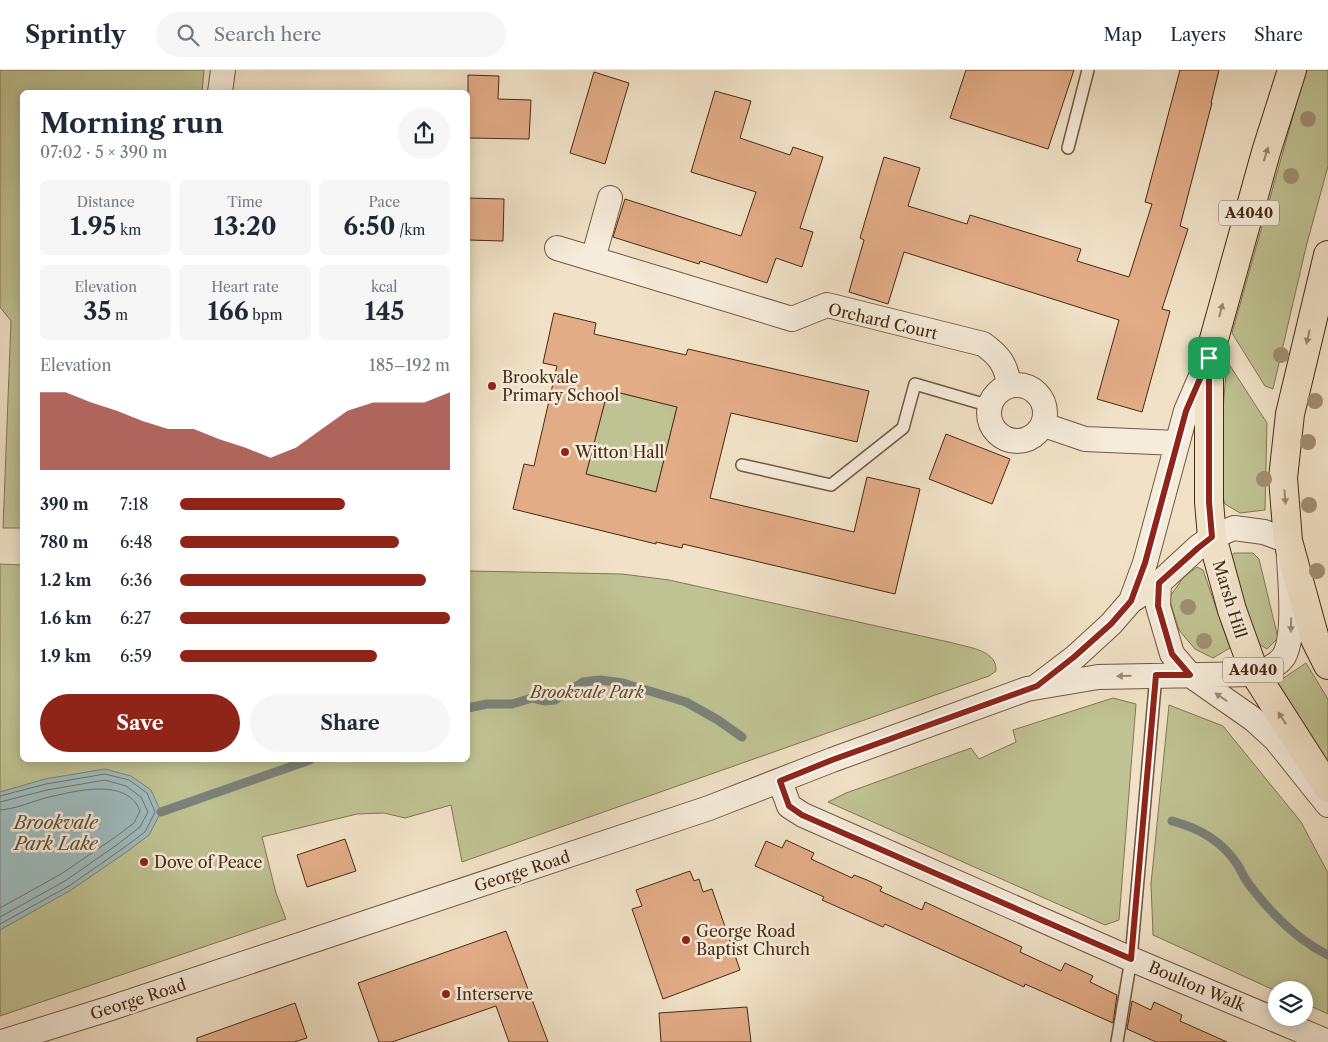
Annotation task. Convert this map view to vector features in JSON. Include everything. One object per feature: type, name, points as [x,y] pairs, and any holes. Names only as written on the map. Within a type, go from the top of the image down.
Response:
[{"type":"main road","name":"A4040","points":[[1212,537],[1209,502],[1209,358],[1266,152],[1292,70]]},
{"type":"main road","points":[[1328,255],[1324,290],[1290,414],[1283,478],[1288,541],[1315,639],[1328,665]]},
{"type":"main road","name":"Marsh Hill","points":[[1212,537],[1232,610],[1255,674],[1328,788]]},
{"type":"street","points":[[220,90],[223,70]]},
{"type":"street","points":[[592,259],[610,198]]},
{"type":"street","name":"Orchard Court","points":[[557,248],[792,319],[827,305],[983,344],[996,354],[1006,370],[1009,385]]},
{"type":"street","points":[[1131,601],[1145,563],[1186,411],[1209,358]]},
{"type":"street","points":[[1018,384],[1034,389],[1045,404],[1046,415],[1044,425],[1033,438],[1020,442],[998,436],[990,425],[988,411],[990,406],[992,398],[1009,385],[1018,384]]},
{"type":"street","points":[[1044,425],[1085,439],[1177,444]]},
{"type":"street","name":"George Road","points":[[2,1042],[108,1009],[709,808],[832,760],[1037,686],[1098,678],[1156,675],[1255,674],[1269,669],[1283,656],[1292,631],[1288,541],[1264,532],[1234,528],[1212,537],[1159,583],[1131,601],[1111,624],[1074,657],[1037,686]]},
{"type":"street","points":[[1159,583],[1158,606],[1172,654],[1190,675],[1253,719],[1276,740],[1322,800],[1328,805]]},
{"type":"street","name":"Boulton Walk","points":[[780,781],[789,806],[802,815],[1131,959],[1328,1042]]},
{"type":"lane","points":[[1068,148],[1088,70]]},
{"type":"lane","points":[[742,465],[831,485],[903,428],[915,384],[990,406]]},
{"type":"lane","points":[[1117,1042],[1131,959],[1156,675]]},
{"type":"green space","points":[[0,70],[204,70],[202,90],[20,90],[20,528],[3,528],[11,321],[0,307]]},
{"type":"green space","points":[[1306,70],[1328,70],[1328,166],[1306,247],[1273,389],[1265,386],[1232,333]]},
{"type":"green space","points":[[1227,361],[1267,423],[1265,510],[1240,513],[1225,504],[1217,481]]},
{"type":"green space","points":[[608,390],[677,407],[656,492],[586,474]]},
{"type":"green space","points":[[1234,553],[1253,553],[1259,559],[1278,638],[1267,649],[1254,641],[1228,564]]},
{"type":"green space","name":"Brookvale Park","points":[[0,564],[20,565],[20,762],[470,762],[470,571],[622,574],[669,580],[953,643],[987,654],[995,664],[996,671],[989,676],[462,862],[451,805],[405,818],[384,813],[357,814],[262,837],[276,893],[286,919],[0,1016]]},
{"type":"green space","points":[[1197,567],[1203,570],[1230,648],[1213,658],[1195,649],[1179,630],[1169,598],[1183,578]]},
{"type":"green space","points":[[1306,663],[1328,699],[1328,767],[1273,685]]},
{"type":"green space","points":[[1113,698],[1136,704],[1119,920],[1105,925],[828,802],[846,793],[971,748],[979,759],[1016,742],[1013,730]]},
{"type":"green space","points":[[1169,705],[1223,726],[1301,822],[1328,873],[1328,1014],[1313,1007],[1313,981],[1268,981],[1268,987],[1153,935],[1151,884]]},
{"type":"water","name":"Brookvale Park Lake","points":[[105,769],[131,776],[151,790],[161,812],[149,835],[71,890],[0,930],[0,792],[45,779]]},
{"type":"building","points":[[966,70],[1074,70],[1048,149],[950,118]]},
{"type":"building","points":[[1180,70],[1219,70],[1180,226],[1188,229],[1162,309],[1170,311],[1142,412],[1097,399],[1119,320],[904,252],[888,304],[849,292],[864,240],[860,238],[884,157],[920,168],[908,206],[967,224],[970,215],[1081,249],[1077,261],[1129,277],[1152,204],[1145,202]]},
{"type":"building","points":[[594,72],[629,83],[605,164],[570,153]]},
{"type":"building","points":[[468,75],[499,76],[498,99],[531,100],[529,139],[470,138],[470,90],[468,90]]},
{"type":"building","points":[[715,91],[751,101],[740,138],[790,155],[793,147],[823,157],[800,228],[813,232],[802,267],[776,258],[767,283],[700,261],[699,264],[613,237],[625,199],[741,236],[756,192],[691,172]]},
{"type":"building","points":[[470,198],[504,199],[503,241],[470,240]]},
{"type":"building","name":"Witton Hall","points":[[554,313],[596,323],[594,334],[686,355],[688,349],[869,391],[857,442],[731,413],[710,498],[854,532],[867,477],[920,489],[895,594],[683,544],[682,548],[656,542],[656,544],[513,509],[524,464],[534,466],[557,366],[543,363]],"holes":[[[608,390],[677,407],[656,492],[586,474]]]},
{"type":"building","points":[[946,434],[1010,459],[992,504],[929,479]]},
{"type":"building","points":[[345,839],[356,871],[307,887],[297,855]]},
{"type":"building","points":[[786,840],[814,853],[811,859],[852,878],[854,875],[867,880],[882,887],[880,891],[922,910],[925,902],[1022,947],[1020,952],[1061,971],[1065,963],[1093,976],[1090,982],[1117,995],[1113,1023],[1025,984],[1024,987],[885,924],[883,927],[822,900],[824,897],[755,866],[766,841],[782,848]]},
{"type":"building","name":"George Road Baptist Church","points":[[690,871],[694,881],[699,879],[703,892],[712,889],[740,970],[663,999],[632,909],[642,906],[636,890]]},
{"type":"building","name":"Interserve","points":[[506,931],[548,1042],[509,1042],[496,1006],[392,1042],[379,1042],[358,983]]},
{"type":"building","points":[[1132,1001],[1151,1010],[1154,1002],[1182,1015],[1180,1021],[1227,1042],[1156,1042],[1127,1029]]},
{"type":"building","points":[[295,1003],[307,1038],[294,1042],[197,1042],[197,1038]]},
{"type":"building","points":[[747,1007],[751,1042],[661,1042],[659,1013]]},
{"type":"waterway","points":[[470,708],[487,704],[512,704],[532,698],[544,701],[555,700],[583,682],[600,680],[623,683],[686,702],[718,720],[742,737]]},
{"type":"waterway","points":[[161,812],[304,762]]},
{"type":"waterway","points":[[1172,821],[1191,827],[1217,842],[1231,856],[1249,884],[1276,916],[1306,942],[1328,955]]},
{"type":"place","name":"Brookvale Primary School","points":[[492,386]]},
{"type":"place","name":"Witton Hall","points":[[565,452]]},
{"type":"place","name":"Dove of Peace","points":[[144,862]]},
{"type":"place","name":"George Road Baptist Church","points":[[686,940]]},
{"type":"place","name":"Interserve","points":[[446,994]]},
{"type":"route","points":[[1209,358],[1209,502],[1212,537],[1159,583],[1158,606],[1172,654],[1190,675],[1156,675],[1131,959],[802,815],[789,806],[780,781],[832,760],[1037,686],[1074,657],[1111,624],[1131,601],[1145,563],[1186,411],[1209,358]]}]
